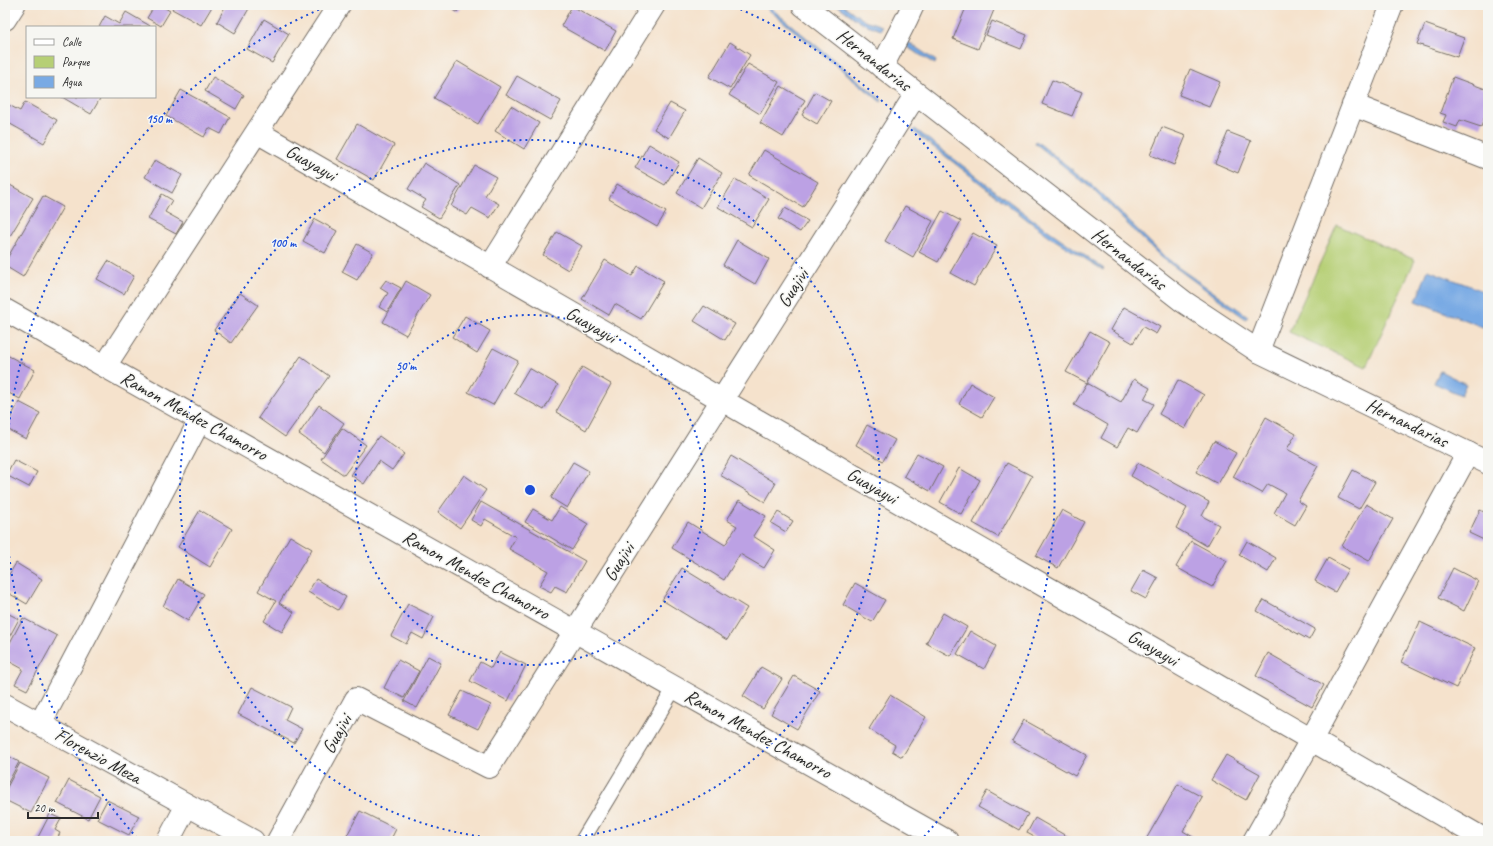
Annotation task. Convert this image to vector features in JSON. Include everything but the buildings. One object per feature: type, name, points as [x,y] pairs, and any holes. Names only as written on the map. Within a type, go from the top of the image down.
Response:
[{"type":"street","points":[[5,19],[14,5]]},
{"type":"street","points":[[105,366],[340,5]]},
{"type":"street","points":[[490,267],[654,5]]},
{"type":"street","name":"Hernandarias","points":[[803,5],[1184,302],[1258,351],[1488,463]]},
{"type":"street","points":[[1258,351],[1392,5]]},
{"type":"street","points":[[882,67],[910,11]]},
{"type":"street","name":"Guajivi","points":[[278,841],[356,699],[489,768],[916,94]]},
{"type":"street","points":[[1353,105],[1488,158]]},
{"type":"street","name":"Guayayvi","points":[[257,132],[1487,841]]},
{"type":"street","name":"Ramon Mendez Chamorro","points":[[5,310],[948,841]]},
{"type":"street","points":[[40,724],[200,420]]},
{"type":"street","points":[[1254,841],[1468,453]]},
{"type":"street","name":"Florenzio Meza","points":[[5,705],[253,841]]},
{"type":"street","points":[[168,841],[187,805]]},
{"type":"lane","points":[[582,841],[675,687]]},
{"type":"green space","points":[[1337,225],[1415,260],[1366,367],[1289,332]]},
{"type":"water","points":[[763,5],[767,5],[882,100],[881,102]]},
{"type":"water","points":[[837,5],[843,5],[862,19],[882,26],[881,30],[860,22]]},
{"type":"water","points":[[905,40],[936,61],[935,64],[902,44]]},
{"type":"water","points":[[915,129],[1032,219],[1104,269],[1103,270],[1055,240],[1029,221],[913,131]]},
{"type":"water","points":[[1036,141],[1094,187],[1163,255],[1179,268],[1248,316],[1246,319],[1161,257],[1092,189],[1035,143]]},
{"type":"water","points":[[1428,270],[1488,293],[1488,329],[1416,301]]},
{"type":"water","points":[[1440,371],[1466,384],[1461,395],[1434,383]]}]
